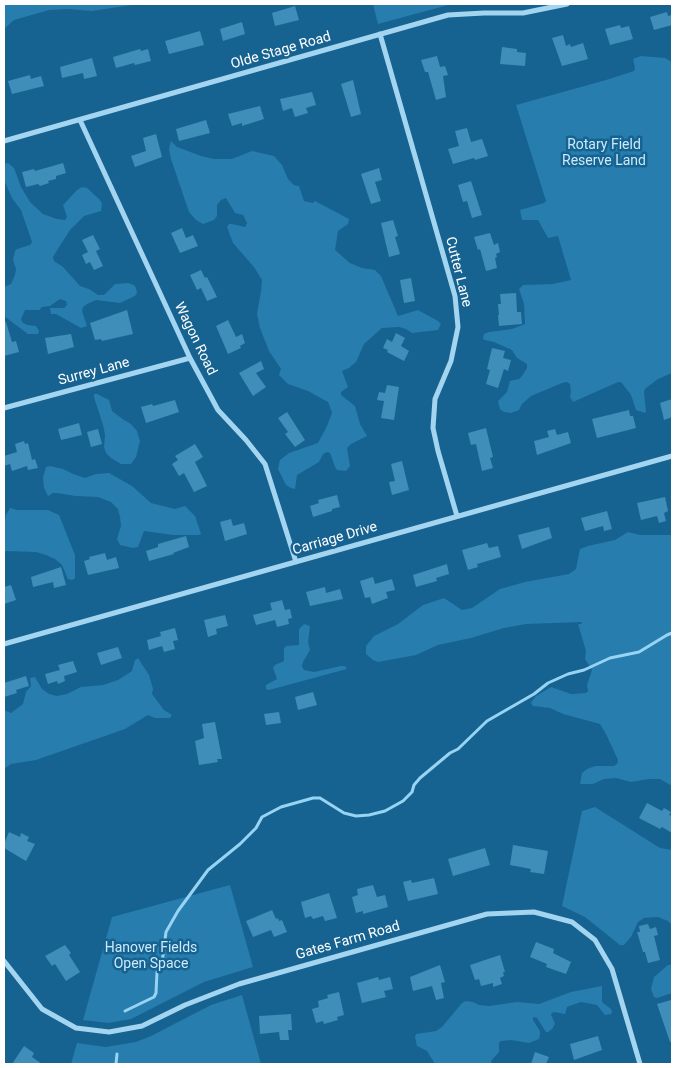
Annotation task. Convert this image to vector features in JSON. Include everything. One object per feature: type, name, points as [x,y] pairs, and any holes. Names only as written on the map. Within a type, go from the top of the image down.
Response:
[{"type":"street","name":"Olde Stage Road","points":[[4,140],[448,16],[484,13],[523,13],[567,4]]},
{"type":"street","name":"Cutter Lane","points":[[380,34],[455,296],[458,328],[452,361],[436,400],[433,428],[457,516]]},
{"type":"street","name":"Wagon Road","points":[[80,120],[190,358],[218,410],[265,464],[296,562]]},
{"type":"street","name":"Surrey Lane","points":[[4,408],[190,358]]},
{"type":"street","name":"Carriage Drive","points":[[4,644],[672,456]]},
{"type":"street","name":"Gates Farm Road","points":[[4,961],[42,1009],[76,1028],[109,1032],[142,1026],[185,1005],[239,984],[487,914],[534,912],[572,922],[595,940],[612,969],[640,1064]]},
{"type":"green space","points":[[4,4],[138,4],[92,11],[49,10],[14,20],[4,29]]},
{"type":"green space","points":[[373,4],[452,4],[378,24]]},
{"type":"green space","name":"Rotary Field Reserve Land","points":[[641,56],[665,58],[672,62],[672,373],[658,379],[646,388],[644,391],[645,413],[636,410],[631,395],[621,382],[573,402],[570,397],[570,384],[567,382],[562,383],[531,396],[522,404],[519,410],[511,413],[504,412],[500,409],[498,401],[507,392],[510,381],[519,379],[522,376],[527,368],[527,364],[517,358],[512,350],[483,339],[484,334],[512,329],[525,324],[524,304],[519,289],[523,285],[553,284],[571,280],[558,236],[548,238],[538,220],[522,220],[520,210],[546,201],[516,105],[634,71],[633,59]]},
{"type":"green space","points":[[171,141],[177,147],[214,159],[232,159],[252,151],[274,156],[282,165],[288,179],[294,185],[299,186],[304,201],[313,203],[315,201],[349,219],[348,224],[338,231],[335,250],[350,263],[362,268],[375,270],[381,276],[398,316],[418,310],[441,324],[438,330],[412,333],[399,327],[382,328],[364,344],[356,362],[342,371],[348,387],[341,392],[341,395],[355,406],[360,424],[367,436],[347,448],[350,466],[346,471],[337,470],[330,453],[327,452],[323,454],[319,462],[297,475],[295,489],[286,485],[278,469],[280,460],[289,453],[318,443],[332,413],[330,407],[328,402],[308,391],[288,384],[279,375],[281,369],[269,351],[257,314],[262,280],[254,267],[233,243],[227,227],[229,224],[232,224],[245,227],[247,223],[243,215],[235,213],[226,198],[217,205],[217,216],[214,220],[203,224],[196,220],[189,212],[171,159],[169,149]]},
{"type":"green space","points":[[8,163],[14,168],[21,187],[30,202],[43,214],[65,220],[67,217],[63,205],[82,187],[87,188],[99,199],[102,203],[101,211],[84,216],[70,230],[53,257],[54,261],[63,267],[80,286],[98,295],[104,295],[115,284],[128,283],[136,288],[137,293],[135,296],[120,303],[96,300],[87,304],[83,307],[82,311],[87,326],[81,328],[56,314],[51,314],[50,308],[64,308],[67,305],[66,301],[60,299],[50,306],[42,307],[39,310],[25,310],[21,319],[22,322],[27,325],[36,326],[39,331],[38,334],[28,334],[4,316],[4,287],[11,284],[15,275],[16,269],[13,260],[15,251],[30,245],[32,242],[21,210],[12,198],[4,180],[4,164]]},
{"type":"green space","points":[[94,394],[109,400],[112,411],[131,424],[137,431],[140,441],[136,457],[131,464],[121,464],[106,453],[103,425]]},
{"type":"green space","points":[[50,466],[85,478],[96,474],[109,473],[132,486],[151,503],[175,509],[185,506],[195,516],[201,534],[173,535],[144,531],[138,547],[133,548],[120,545],[117,539],[121,526],[118,509],[111,502],[98,497],[57,493],[48,496],[44,488],[43,478],[46,467]]},
{"type":"green space","points":[[10,508],[17,510],[48,510],[59,515],[75,555],[75,578],[72,580],[68,579],[62,565],[46,555],[36,552],[4,551],[4,525]]},
{"type":"green space","points":[[628,532],[640,535],[672,535],[672,786],[660,779],[631,782],[616,778],[604,779],[593,784],[580,784],[582,773],[587,769],[595,766],[614,766],[617,764],[618,760],[600,724],[563,714],[550,708],[533,706],[531,703],[536,696],[551,687],[571,694],[586,693],[588,691],[587,685],[592,670],[585,659],[586,651],[578,624],[582,624],[581,622],[526,624],[504,628],[438,645],[416,655],[378,662],[366,654],[366,646],[374,636],[398,624],[423,605],[444,598],[462,610],[472,608],[500,589],[525,582],[569,574],[576,569],[580,549],[615,540]]},
{"type":"green space","points":[[304,624],[310,626],[308,642],[310,650],[303,662],[304,670],[314,672],[341,666],[345,666],[347,669],[269,690],[266,689],[266,685],[277,679],[273,668],[284,661],[284,649],[286,646],[299,645],[299,629]]},
{"type":"green space","points":[[138,658],[149,675],[153,689],[152,694],[164,710],[172,715],[170,718],[155,718],[148,715],[125,729],[36,760],[11,764],[4,769],[4,710],[11,713],[23,704],[26,692],[31,686],[30,678],[35,677],[42,689],[49,694],[57,696],[67,694],[81,687],[103,685],[118,680],[132,671],[135,660]]},
{"type":"green space","points":[[595,807],[660,848],[672,850],[672,925],[658,917],[644,918],[638,922],[631,937],[624,945],[620,945],[585,917],[562,906],[582,811]]},
{"type":"green space","name":"Hanover Fields Open Space","points":[[230,885],[253,967],[204,982],[131,1019],[108,1023],[83,1020],[112,917]]},
{"type":"green space","points":[[668,965],[672,965],[672,993],[657,998],[654,997],[651,989],[654,977]]},
{"type":"green space","points":[[602,986],[602,1002],[611,1009],[611,1014],[605,1015],[597,1005],[581,1002],[567,1007],[565,1014],[554,1012],[551,1014],[555,1024],[548,1032],[546,1032],[537,1018],[533,1017],[540,1031],[539,1039],[529,1043],[511,1040],[501,1041],[499,1043],[499,1052],[491,1061],[492,1064],[435,1064],[427,1051],[417,1046],[416,1034],[436,1031],[466,1001],[489,1006],[517,1002],[539,1004],[571,992]]},
{"type":"green space","name":"Hanover Fields Open Space","points":[[242,995],[261,1064],[71,1064],[77,1043],[106,1047],[136,1042],[211,1005]]},
{"type":"building","points":[[295,6],[299,20],[275,26],[272,13]]},
{"type":"building","points":[[667,12],[668,16],[672,15],[672,25],[654,30],[650,17]]},
{"type":"building","points":[[242,22],[245,34],[223,41],[220,29]]},
{"type":"building","points":[[620,25],[621,28],[629,26],[633,39],[610,45],[605,29]]},
{"type":"building","points":[[200,31],[204,45],[169,54],[165,41]]},
{"type":"building","points":[[563,35],[566,46],[570,44],[571,47],[583,43],[588,59],[562,66],[552,38]]},
{"type":"building","points":[[502,47],[517,49],[517,52],[526,53],[525,66],[500,64]]},
{"type":"building","points":[[140,49],[141,51],[148,49],[151,61],[116,68],[113,57]]},
{"type":"building","points":[[437,56],[440,67],[445,66],[448,75],[443,76],[446,97],[436,100],[428,72],[425,72],[421,60]]},
{"type":"building","points":[[92,58],[97,76],[84,79],[83,73],[62,78],[60,67]]},
{"type":"building","points":[[30,75],[31,79],[41,76],[44,86],[12,94],[8,81]]},
{"type":"building","points":[[353,80],[361,114],[351,117],[341,84]]},
{"type":"building","points":[[312,92],[316,105],[306,108],[308,113],[295,117],[292,108],[283,111],[280,99]]},
{"type":"building","points":[[260,106],[264,119],[242,126],[242,123],[232,126],[228,114]]},
{"type":"building","points":[[206,120],[210,133],[179,141],[176,129]]},
{"type":"building","points":[[467,128],[471,142],[482,139],[488,156],[453,164],[448,149],[459,146],[455,131]]},
{"type":"building","points":[[156,134],[162,157],[135,167],[131,156],[146,151],[143,138]]},
{"type":"building","points":[[63,163],[66,173],[56,176],[56,179],[48,181],[49,183],[26,187],[22,172],[34,169],[35,171]]},
{"type":"building","points":[[379,168],[382,180],[375,182],[381,201],[371,204],[361,174]]},
{"type":"building","points":[[471,181],[482,215],[472,218],[467,201],[463,202],[458,185]]},
{"type":"building","points":[[393,220],[398,236],[395,237],[400,254],[389,257],[381,223]]},
{"type":"building","points":[[182,228],[186,238],[193,235],[198,246],[180,253],[171,233]]},
{"type":"building","points":[[490,233],[494,245],[498,243],[500,252],[496,254],[497,257],[495,258],[497,268],[486,271],[480,249],[478,250],[474,237]]},
{"type":"building","points":[[93,235],[100,249],[96,251],[103,266],[94,270],[90,262],[86,264],[82,255],[88,252],[82,240]]},
{"type":"building","points":[[201,270],[205,278],[207,277],[217,297],[207,301],[201,288],[197,290],[190,275]]},
{"type":"building","points":[[411,278],[415,301],[404,303],[400,280]]},
{"type":"building","points":[[516,293],[517,312],[521,312],[522,324],[499,326],[498,304],[501,304],[500,294]]},
{"type":"building","points":[[127,310],[133,334],[102,341],[101,339],[95,340],[90,323]]},
{"type":"building","points":[[228,320],[236,337],[242,334],[245,343],[240,346],[241,348],[228,354],[216,326]]},
{"type":"building","points":[[4,322],[6,322],[12,342],[16,341],[19,352],[4,356]]},
{"type":"building","points":[[396,333],[405,338],[401,346],[409,351],[404,361],[383,348],[387,339],[392,342]]},
{"type":"building","points":[[71,334],[74,347],[48,354],[45,338]]},
{"type":"building","points":[[492,348],[505,351],[503,358],[511,360],[508,371],[504,369],[498,388],[486,384],[490,370],[487,369]]},
{"type":"building","points":[[261,361],[264,369],[256,373],[266,387],[253,396],[239,373]]},
{"type":"building","points":[[387,385],[399,387],[394,420],[381,418],[384,401],[377,400],[379,392],[385,393]]},
{"type":"building","points":[[672,399],[672,417],[664,420],[660,403]]},
{"type":"building","points":[[175,400],[179,412],[146,423],[141,407]]},
{"type":"building","points":[[629,410],[630,416],[633,416],[636,428],[597,438],[592,419]]},
{"type":"building","points":[[287,412],[305,440],[295,447],[285,434],[288,432],[278,418]]},
{"type":"building","points":[[79,423],[82,435],[61,440],[58,429]]},
{"type":"building","points":[[486,428],[493,457],[490,458],[493,468],[482,471],[476,444],[471,445],[468,433]]},
{"type":"building","points":[[98,429],[102,444],[91,447],[87,432]]},
{"type":"building","points":[[555,429],[557,435],[568,432],[571,443],[537,455],[534,441],[549,437],[547,431]]},
{"type":"building","points":[[24,441],[25,444],[28,443],[32,460],[35,459],[38,468],[28,470],[27,466],[12,471],[10,464],[4,466],[4,456],[17,452],[15,444]]},
{"type":"building","points":[[195,444],[203,457],[195,462],[207,486],[194,492],[184,473],[179,476],[172,464],[178,460],[175,456]]},
{"type":"building","points":[[402,461],[409,490],[392,495],[389,482],[395,481],[391,464]]},
{"type":"building","points":[[337,495],[340,507],[313,517],[310,506],[319,503],[318,500]]},
{"type":"building","points":[[665,497],[668,511],[664,513],[666,521],[659,523],[657,516],[641,520],[637,503]]},
{"type":"building","points":[[607,511],[612,529],[604,531],[603,526],[585,531],[581,518]]},
{"type":"building","points":[[231,519],[233,526],[244,523],[247,534],[225,541],[220,522]]},
{"type":"building","points":[[549,527],[552,538],[522,549],[518,535]]},
{"type":"building","points":[[186,536],[189,547],[174,554],[149,561],[146,551],[158,547],[158,544]]},
{"type":"building","points":[[487,543],[489,548],[498,546],[501,557],[477,564],[478,567],[468,570],[462,550]]},
{"type":"building","points":[[105,553],[107,560],[116,557],[119,568],[88,575],[84,561],[90,559],[89,557]]},
{"type":"building","points":[[447,564],[449,574],[436,578],[437,581],[416,587],[413,575]]},
{"type":"building","points":[[61,567],[66,585],[54,588],[53,582],[33,587],[31,577]]},
{"type":"building","points":[[373,577],[375,584],[392,579],[395,590],[386,592],[388,598],[372,604],[370,597],[365,598],[360,581]]},
{"type":"building","points":[[11,585],[16,600],[4,604],[4,587]]},
{"type":"building","points":[[325,587],[326,593],[340,589],[343,599],[310,606],[306,592]]},
{"type":"building","points":[[282,600],[285,610],[290,609],[292,618],[288,619],[289,624],[277,627],[275,620],[256,625],[253,615],[272,610],[270,603]]},
{"type":"building","points":[[225,615],[228,626],[216,629],[217,634],[208,637],[204,620]]},
{"type":"building","points":[[175,628],[178,640],[173,641],[175,649],[164,652],[162,646],[149,650],[147,640],[161,636],[160,632]]},
{"type":"building","points":[[118,647],[122,658],[101,665],[97,653]]},
{"type":"building","points":[[73,661],[77,672],[64,676],[65,681],[58,684],[57,681],[48,684],[45,674],[60,670],[58,665]]},
{"type":"building","points":[[26,676],[29,686],[16,690],[17,693],[4,697],[4,683]]},
{"type":"building","points":[[313,692],[317,705],[298,710],[295,697]]},
{"type":"building","points":[[279,712],[281,723],[266,725],[264,714]]},
{"type":"building","points":[[215,722],[222,759],[217,759],[218,762],[199,765],[195,741],[204,738],[202,724]]},
{"type":"building","points":[[647,803],[662,811],[664,808],[671,812],[669,815],[672,816],[672,833],[639,818]]},
{"type":"building","points":[[9,832],[20,837],[21,833],[29,837],[27,841],[35,844],[26,861],[4,848]]},
{"type":"building","points":[[513,845],[548,851],[544,874],[530,872],[531,869],[510,865]]},
{"type":"building","points":[[485,848],[490,865],[453,876],[448,859]]},
{"type":"building","points":[[434,878],[438,894],[408,901],[403,882],[411,880],[412,883]]},
{"type":"building","points":[[373,885],[377,897],[385,895],[388,907],[363,914],[363,911],[356,913],[352,897],[358,895],[357,889]]},
{"type":"building","points":[[329,893],[337,918],[325,921],[323,916],[313,919],[311,916],[305,918],[301,902]]},
{"type":"building","points":[[272,910],[276,919],[282,920],[287,932],[274,937],[271,930],[253,937],[246,921]]},
{"type":"building","points":[[648,924],[650,929],[656,927],[658,935],[654,936],[660,960],[648,963],[637,932],[640,932],[639,926]]},
{"type":"building","points":[[536,942],[554,949],[553,953],[571,962],[566,974],[546,967],[547,964],[530,957]]},
{"type":"building","points":[[65,945],[80,972],[66,981],[55,964],[52,966],[45,956]]},
{"type":"building","points":[[500,955],[505,972],[503,972],[504,976],[500,978],[502,984],[493,987],[493,983],[481,986],[479,979],[475,980],[470,965]]},
{"type":"building","points":[[440,965],[445,982],[441,983],[444,998],[436,1000],[432,986],[413,991],[410,977]]},
{"type":"building","points":[[378,977],[379,980],[390,977],[393,989],[384,991],[386,997],[362,1003],[357,983]]},
{"type":"building","points":[[339,992],[344,1015],[337,1017],[338,1020],[324,1024],[323,1021],[316,1023],[312,1009],[319,1007],[318,1001],[328,998],[327,995]]},
{"type":"building","points":[[671,1000],[672,1041],[670,1042],[657,1004]]},
{"type":"building","points":[[291,1014],[292,1030],[288,1030],[289,1040],[280,1040],[279,1032],[260,1034],[259,1016]]},
{"type":"building","points":[[598,1036],[602,1050],[574,1060],[570,1044]]},
{"type":"building","points":[[24,1046],[34,1053],[32,1057],[42,1064],[12,1064]]},
{"type":"building","points":[[535,1052],[549,1057],[546,1064],[531,1064]]},
{"type":"waterway","points":[[125,1011],[154,997],[156,993],[157,972],[162,963],[166,932],[178,911],[208,870],[240,844],[256,828],[262,817],[281,807],[313,798],[320,798],[344,813],[356,816],[385,811],[403,801],[412,792],[414,785],[420,778],[450,753],[458,749],[487,721],[534,694],[548,683],[610,658],[639,652],[672,633]]},
{"type":"waterway","points":[[116,1064],[117,1054]]}]
